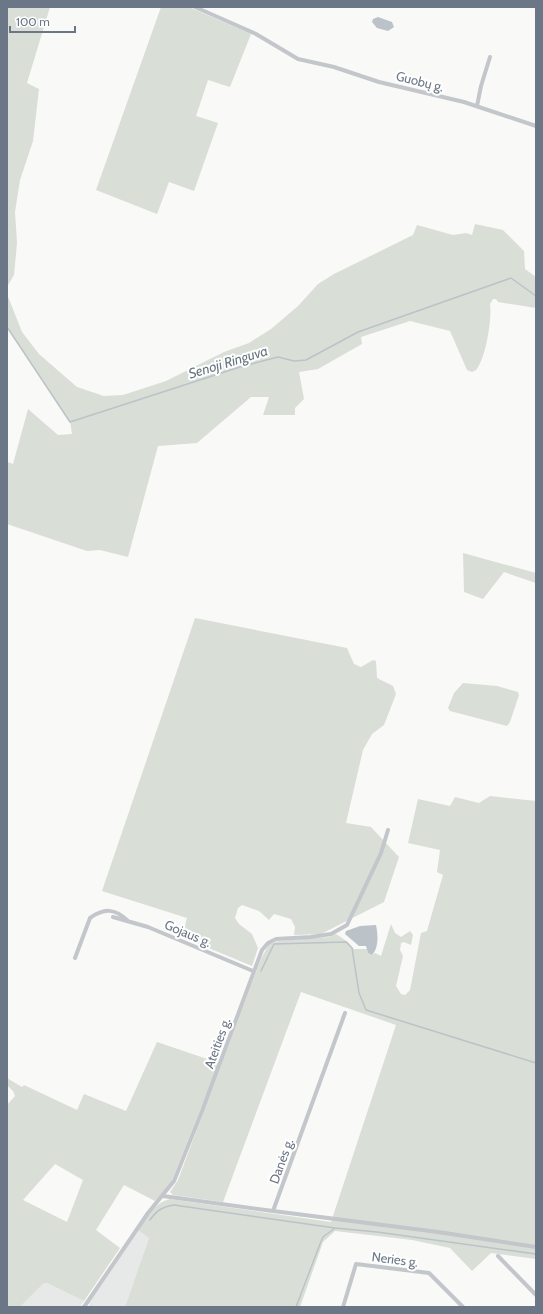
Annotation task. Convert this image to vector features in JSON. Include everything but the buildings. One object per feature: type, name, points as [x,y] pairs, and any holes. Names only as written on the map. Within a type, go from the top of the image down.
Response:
[{"type":"street","name":"Guobų g.","points":[[196,7],[256,34],[298,59],[477,106],[536,126]]},
{"type":"street","points":[[477,106],[481,86],[490,57]]},
{"type":"street","name":"Ateities g.","points":[[84,1307],[148,1213],[174,1181],[200,1118],[262,950],[272,940],[331,934],[347,925],[381,853],[388,830]]},
{"type":"street","points":[[75,958],[90,918],[106,909],[116,912],[129,922]]},
{"type":"street","name":"Gojaus g.","points":[[113,917],[148,927],[253,971]]},
{"type":"street","name":"Danės g.","points":[[273,1212],[345,1013]]},
{"type":"street","points":[[163,1196],[273,1212],[438,1232],[536,1247]]},
{"type":"street","points":[[498,1256],[536,1295]]},
{"type":"street","name":"Neries g.","points":[[343,1307],[356,1264],[429,1273],[463,1307]]},
{"type":"shaded area","points":[[8,7],[50,7],[27,83],[39,89],[33,141],[20,180],[15,212],[17,243],[14,275],[7,287]]},
{"type":"shaded area","points":[[161,7],[189,7],[251,34],[230,87],[208,80],[196,116],[218,123],[194,191],[169,182],[157,214],[96,190]]},
{"type":"shaded area","points":[[378,17],[392,22],[394,27],[388,31],[377,28],[372,22],[373,19]]},
{"type":"shaded area","points":[[475,224],[503,230],[524,251],[525,269],[536,277],[536,308],[498,302],[496,299],[493,299],[490,304],[489,328],[483,357],[476,370],[472,372],[467,370],[450,331],[410,321],[361,337],[362,344],[318,369],[299,372],[304,399],[295,408],[295,415],[263,415],[269,397],[251,397],[197,443],[158,446],[128,557],[100,550],[87,551],[7,524],[7,462],[13,464],[28,409],[58,435],[72,434],[70,421],[7,327],[7,294],[22,332],[39,354],[77,387],[104,396],[123,395],[166,381],[224,352],[249,343],[271,329],[298,306],[318,284],[334,274],[413,235],[417,225],[453,235],[466,233],[472,235]]},
{"type":"shaded area","points":[[463,553],[536,573],[536,583],[504,572],[483,599],[464,592]]},
{"type":"shaded area","points":[[195,618],[347,648],[354,664],[361,667],[373,660],[376,661],[377,678],[393,686],[396,694],[384,725],[372,734],[363,750],[346,823],[371,827],[399,857],[384,902],[321,934],[294,935],[295,927],[291,919],[274,914],[269,920],[259,911],[242,905],[238,908],[235,918],[239,924],[252,934],[258,948],[252,966],[182,937],[187,918],[102,891]]},
{"type":"shaded area","points":[[463,683],[497,686],[518,692],[519,695],[510,722],[507,726],[450,711],[448,708],[454,693]]},
{"type":"shaded area","points":[[490,796],[536,801],[536,1259],[491,1253],[472,1271],[450,1248],[412,1240],[335,1231],[323,1242],[300,1307],[125,1307],[149,1238],[138,1230],[155,1207],[164,1201],[170,1199],[331,1222],[396,1025],[301,992],[223,1202],[173,1195],[170,1192],[178,1180],[248,993],[262,957],[269,944],[279,941],[329,937],[336,934],[348,942],[354,949],[367,949],[368,953],[372,955],[375,953],[381,956],[391,924],[395,933],[401,937],[410,931],[413,935],[411,945],[404,942],[401,943],[400,950],[403,956],[396,986],[401,994],[405,995],[410,990],[421,933],[427,931],[443,875],[437,872],[440,850],[408,843],[418,799],[450,806],[455,797],[479,803]]},
{"type":"shaded area","points":[[376,925],[377,945],[372,955],[368,953],[366,946],[359,946],[345,934],[346,931],[360,926]]},
{"type":"shaded area","points":[[157,1042],[219,1063],[170,1185],[155,1201],[124,1185],[96,1230],[120,1248],[84,1301],[47,1283],[43,1284],[20,1307],[7,1307],[7,1105],[15,1096],[13,1091],[7,1085],[7,1078],[22,1087],[24,1085],[77,1110],[84,1094],[126,1111]],"holes":[[[55,1164],[83,1180],[67,1222],[23,1200]]]},
{"type":"shaded area","points":[[138,1230],[149,1238],[125,1307],[94,1307],[88,1304]]},
{"type":"shaded area","points":[[47,1283],[84,1301],[80,1307],[20,1307],[43,1284]]},
{"type":"waterway","name":"Senoji Ringuva","points":[[7,327],[70,422],[240,367],[278,357],[294,361],[306,360],[358,332],[511,278],[536,296]]},
{"type":"waterway","points":[[261,971],[274,944],[346,942],[352,948],[359,993],[366,1010],[536,1063]]},
{"type":"waterway","points":[[150,1220],[160,1210],[174,1205],[536,1254]]},
{"type":"waterway","points":[[296,1307],[323,1237],[335,1228]]}]
